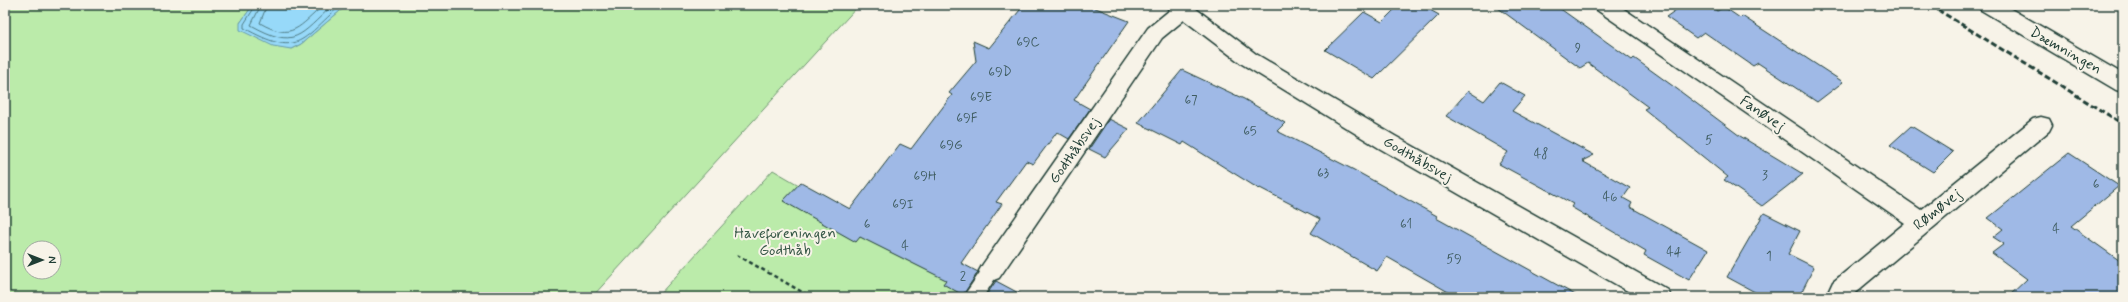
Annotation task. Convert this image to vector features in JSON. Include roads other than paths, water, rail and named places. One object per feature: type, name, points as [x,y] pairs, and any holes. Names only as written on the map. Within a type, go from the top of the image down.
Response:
[{"type":"street","name":"Fanøvej","points":[[1604,5],[1921,222]]},
{"type":"street","name":"Dæmningen","points":[[1988,5],[2123,84]]},
{"type":"street","name":"Godthåbsvej","points":[[991,271],[1155,33],[1180,7],[1249,59],[1387,142],[1659,297]]},
{"type":"street","name":"Rømøvej","points":[[1838,297],[1841,289],[2041,125]]},
{"type":"lane","name":"Godthåbsvej","points":[[972,297],[991,271]]},
{"type":"water","points":[[253,5],[347,5],[301,44],[291,49],[273,46],[240,30],[240,23]]},
{"type":"railway","points":[[1930,5],[2123,124]]},
{"type":"park label","name":"Haveforeningen Godthåb","points":[[785,242]]}]
